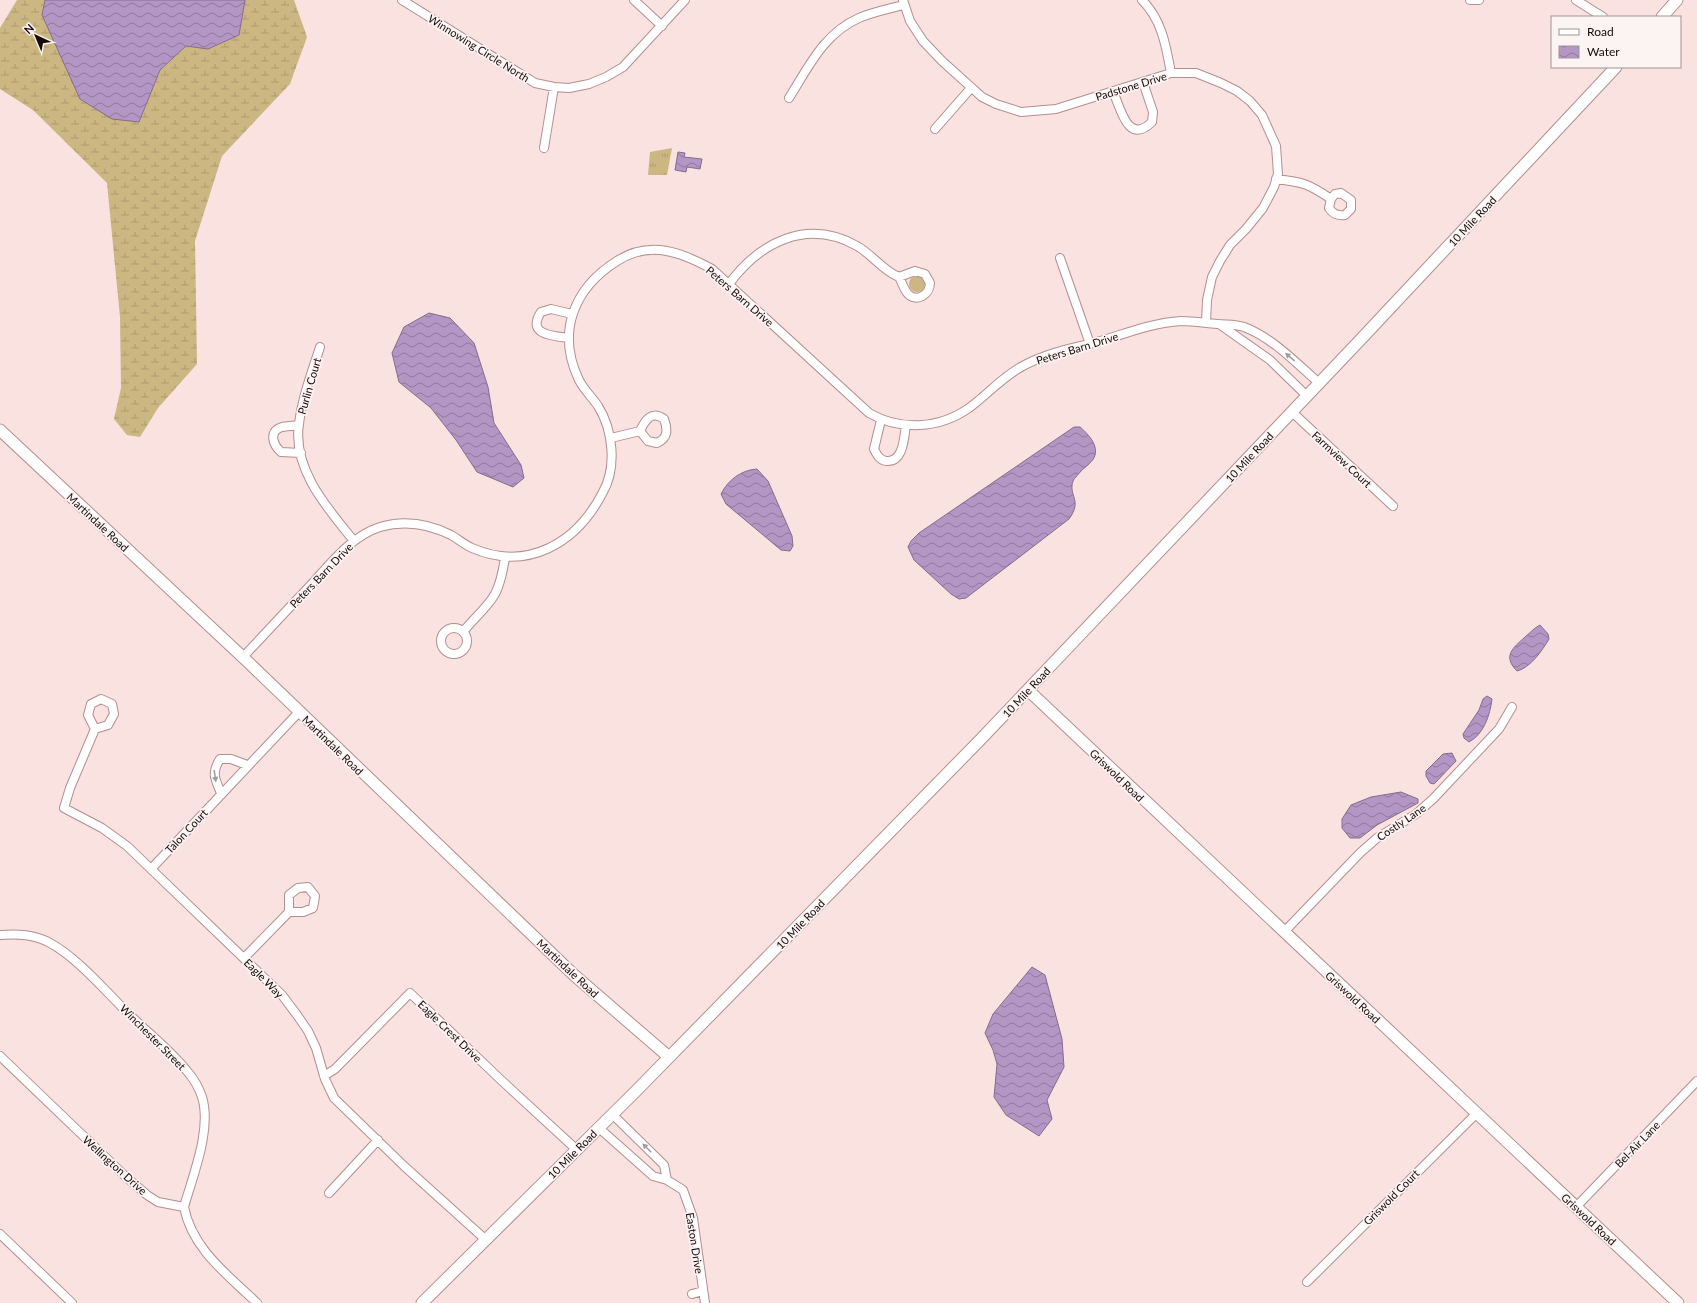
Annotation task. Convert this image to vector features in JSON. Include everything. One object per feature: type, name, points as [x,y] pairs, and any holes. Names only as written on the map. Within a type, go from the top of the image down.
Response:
[{"type":"street","name":"Winnowing Circle North","points":[[402,0],[535,84],[554,87]]},
{"type":"street","points":[[634,0],[662,26]]},
{"type":"street","points":[[544,148],[554,87],[569,88],[590,84],[623,67],[685,0]]},
{"type":"street","points":[[1142,0],[1156,19],[1163,33],[1171,73]]},
{"type":"street","points":[[1470,0],[1479,0]]},
{"type":"street","points":[[1576,0],[1601,16]]},
{"type":"street","points":[[1663,16],[1677,0]]},
{"type":"street","points":[[789,98],[816,54],[828,39],[843,27],[859,18],[903,2]]},
{"type":"street","name":"Padstone Drive","points":[[903,2],[910,21],[923,41],[942,61],[982,97],[996,104],[1020,112],[1056,109],[1171,73],[1196,73],[1237,91],[1250,101],[1262,115],[1276,146],[1278,174],[1263,208],[1246,229],[1230,245],[1212,277],[1207,300],[1206,323]]},
{"type":"street","name":"10 Mile Road","points":[[422,1303],[752,974],[1028,690],[1615,68]]},
{"type":"street","points":[[1113,91],[1128,125],[1136,130],[1144,129],[1152,122],[1153,112],[1143,82]]},
{"type":"street","points":[[935,129],[971,88]]},
{"type":"street","points":[[1276,179],[1296,181],[1311,185],[1331,199]]},
{"type":"street","points":[[729,284],[750,259],[760,252],[778,242],[809,235],[832,237],[856,245],[890,273],[899,277]]},
{"type":"street","name":"Peters Barn Drive","points":[[242,658],[354,541],[381,527],[400,524],[418,524],[436,528],[471,547],[505,558],[548,549],[567,537],[581,523],[604,491],[608,479],[612,447],[608,429],[598,406],[587,393],[579,380],[572,362],[569,338],[572,314],[585,288],[599,273],[621,258],[648,250],[665,250],[681,254],[712,269],[854,401],[881,420],[906,425],[938,423],[954,418],[970,407],[1004,378],[1021,367],[1039,359],[1153,326],[1183,321],[1233,324],[1245,328],[1270,341],[1319,383]]},
{"type":"street","points":[[1060,258],[1090,344]]},
{"type":"street","points":[[569,338],[543,333],[538,329],[536,323],[537,317],[541,312],[551,309],[572,314]]},
{"type":"street","name":"Peters Barn Drive","points":[[1219,324],[1262,353],[1307,396]]},
{"type":"street","name":"Purlin Court","points":[[320,347],[307,388],[298,425],[298,437],[308,475],[314,486],[354,541]]},
{"type":"street","name":"Farmview Court","points":[[1292,412],[1393,506]]},
{"type":"street","points":[[881,420],[874,449],[877,456],[883,461],[896,459],[900,452],[906,425]]},
{"type":"street","name":"Purlin Court","points":[[298,425],[282,427],[276,430],[273,436],[273,442],[275,447],[281,452],[301,453]]},
{"type":"street","name":"Martindale Road","points":[[0,430],[299,712],[569,970],[669,1057]]},
{"type":"street","points":[[611,438],[640,432]]},
{"type":"street","points":[[463,632],[485,608],[495,593],[500,582],[505,558]]},
{"type":"street","name":"Griswold Road","points":[[1028,690],[1678,1303]]},
{"type":"street","name":"Costly Lane","points":[[1284,932],[1360,853],[1377,838],[1416,814],[1433,799],[1499,730],[1512,707]]},
{"type":"street","name":"Talon Court","points":[[151,869],[247,765],[299,712]]},
{"type":"street","name":"Eagle Way","points":[[95,729],[70,788],[64,808],[102,828],[127,846],[282,995],[308,1031],[316,1048],[324,1076],[334,1098],[486,1240]]},
{"type":"street","points":[[221,793],[216,780],[214,768],[220,759],[231,759],[247,765]]},
{"type":"street","points":[[244,958],[289,912]]},
{"type":"street","name":"Winchester Street","points":[[0,935],[18,934],[34,936],[51,943],[71,958],[188,1071],[199,1087],[203,1099],[205,1132],[184,1207]]},
{"type":"street","name":"Eagle Crest Drive","points":[[324,1076],[335,1069],[410,993],[507,1086],[577,1150]]},
{"type":"street","name":"Wellington Drive","points":[[0,1056],[124,1175],[147,1195],[158,1202],[184,1207]]},
{"type":"street","name":"Bel-Air Lane","points":[[1576,1207],[1697,1081]]},
{"type":"street","name":"Griswold Court","points":[[1307,1282],[1476,1113]]},
{"type":"street","points":[[612,1114],[664,1165],[667,1180]]},
{"type":"street","name":"Easton Drive","points":[[599,1128],[653,1176],[667,1180],[683,1190],[693,1218],[705,1303]]},
{"type":"street","points":[[329,1193],[378,1140]]},
{"type":"street","points":[[184,1207],[190,1229],[209,1256],[257,1303]]},
{"type":"street","points":[[0,1234],[72,1303]]},
{"type":"street","points":[[692,1294],[703,1291]]},
{"type":"green space","points":[[17,0],[45,0],[42,15],[139,122],[160,70],[186,46],[208,49],[239,35],[245,0],[294,0],[307,37],[290,84],[222,156],[195,241],[197,364],[158,408],[140,437],[127,435],[114,419],[121,388],[120,317],[107,183],[33,110],[0,89],[0,28]]},
{"type":"green space","points":[[672,148],[667,175],[648,175],[650,152]]},
{"type":"green space","points":[[917,276],[923,278],[925,284],[923,290],[917,292],[911,290],[909,284],[911,278]]},
{"type":"water","points":[[45,0],[245,0],[239,35],[208,49],[186,46],[160,70],[139,122],[112,119],[80,99],[42,15]]},
{"type":"water","points":[[678,152],[685,153],[684,157],[702,159],[700,169],[687,167],[686,172],[675,170]]},
{"type":"water","points":[[429,313],[450,318],[474,343],[488,387],[494,423],[521,465],[524,478],[513,487],[477,472],[456,440],[431,408],[399,382],[392,353],[404,327]]},
{"type":"water","points":[[1074,427],[1080,427],[1086,432],[1096,451],[1093,459],[1073,481],[1072,491],[1075,507],[1069,519],[966,598],[959,599],[951,594],[914,560],[908,547],[911,541],[919,533]]},
{"type":"water","points":[[757,469],[768,481],[792,536],[793,546],[790,551],[781,550],[726,504],[721,494],[731,480],[746,471]]},
{"type":"water","points":[[1540,625],[1548,634],[1549,639],[1531,663],[1517,671],[1510,661],[1511,652],[1521,641]]},
{"type":"water","points":[[1487,696],[1492,699],[1488,718],[1479,734],[1469,742],[1464,738],[1463,734],[1479,710],[1483,699]]},
{"type":"water","points":[[1452,753],[1456,761],[1434,784],[1430,783],[1426,776],[1426,771],[1443,754]]},
{"type":"water","points":[[1401,792],[1418,799],[1418,803],[1377,825],[1360,838],[1350,838],[1342,828],[1342,819],[1351,805],[1371,797]]},
{"type":"water","points":[[1032,967],[1045,975],[1062,1039],[1064,1067],[1047,1100],[1052,1119],[1039,1136],[1006,1115],[994,1097],[997,1064],[993,1050],[985,1033],[993,1014]]}]
